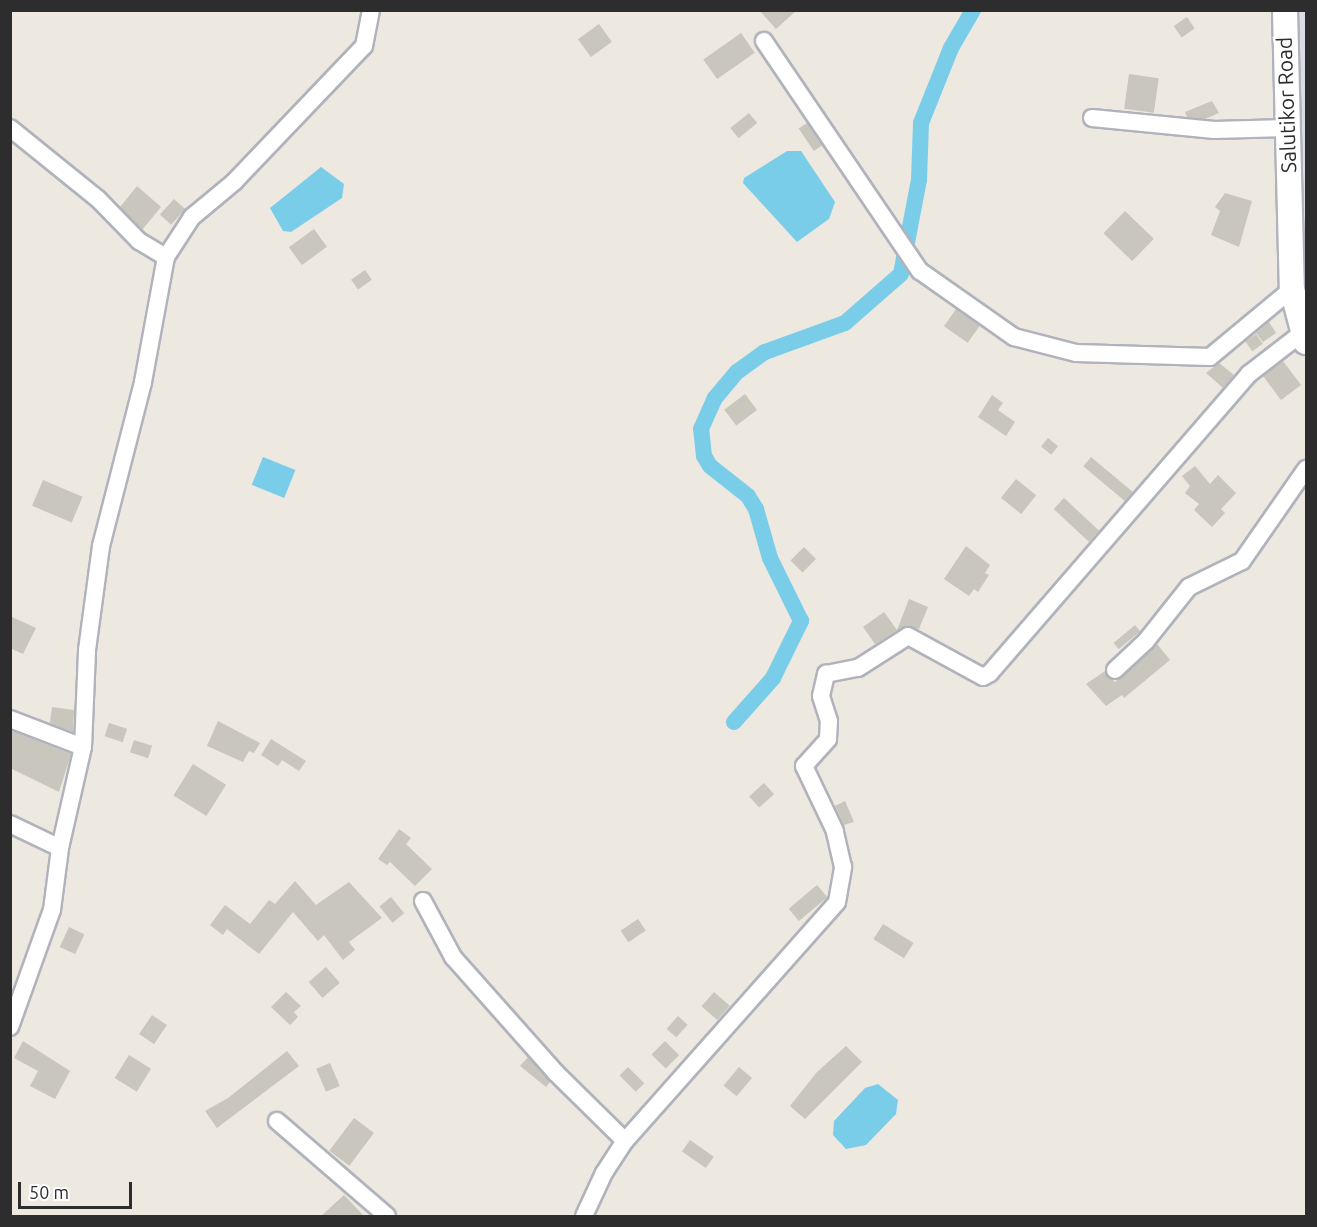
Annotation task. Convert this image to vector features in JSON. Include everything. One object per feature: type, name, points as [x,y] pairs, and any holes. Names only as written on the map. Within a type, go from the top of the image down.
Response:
[{"type":"main road","name":"Salutikor Road","points":[[1285,10],[1292,290],[1304,338]]},
{"type":"street","points":[[10,1027],[52,910],[60,848],[83,747],[87,650],[101,546],[143,382],[166,256],[192,217],[234,183],[364,46],[371,10]]},
{"type":"street","points":[[764,41],[920,271],[1014,337],[1076,353],[1167,358],[1210,357],[1292,290]]},
{"type":"street","points":[[1092,118],[1214,130],[1287,128]]},
{"type":"street","points":[[10,128],[98,199],[139,241],[166,256]]},
{"type":"street","points":[[584,1216],[604,1173],[625,1142],[837,902],[843,867],[835,831],[804,766],[828,739],[829,721],[821,696],[826,674],[858,668],[908,636],[983,677],[990,673],[1249,374],[1304,338]]},
{"type":"street","points":[[1115,670],[1146,641],[1189,587],[1242,561],[1306,469]]},
{"type":"street","points":[[10,719],[83,747]]},
{"type":"street","points":[[10,824],[60,848]]},
{"type":"street","points":[[423,901],[453,957],[555,1072],[625,1142]]},
{"type":"street","points":[[277,1121],[387,1216]]},
{"type":"shaded area","points":[[1295,11],[1306,11],[1306,325],[1301,292]]},
{"type":"water","points":[[787,151],[801,151],[835,202],[829,219],[797,242],[743,183],[744,178]]},
{"type":"water","points":[[321,167],[344,184],[342,198],[291,232],[283,231],[270,208]]},
{"type":"water","points":[[263,457],[295,470],[284,498],[252,485]]},
{"type":"water","points":[[878,1084],[898,1100],[896,1114],[866,1145],[846,1149],[833,1135],[834,1121],[865,1088]]},
{"type":"building","points":[[759,10],[797,10],[776,29]]},
{"type":"building","points":[[1187,17],[1195,29],[1182,38],[1174,26]]},
{"type":"building","points":[[599,24],[612,42],[591,57],[578,39]]},
{"type":"building","points":[[741,33],[755,53],[717,79],[703,59]]},
{"type":"building","points":[[1129,74],[1159,78],[1154,113],[1124,109]]},
{"type":"building","points":[[1212,101],[1219,113],[1205,119],[1187,117],[1185,112]]},
{"type":"building","points":[[749,113],[757,123],[739,138],[730,128]]},
{"type":"building","points":[[807,123],[822,145],[814,151],[799,129]]},
{"type":"building","points":[[137,186],[161,207],[142,230],[120,207]]},
{"type":"building","points":[[1225,193],[1252,201],[1239,247],[1211,235],[1220,211],[1215,207]]},
{"type":"building","points":[[174,199],[185,209],[171,225],[160,215]]},
{"type":"building","points":[[1125,211],[1154,239],[1132,261],[1103,233]]},
{"type":"building","points":[[314,229],[327,247],[302,265],[289,247]]},
{"type":"building","points":[[365,270],[372,280],[358,290],[351,280]]},
{"type":"building","points":[[956,309],[980,326],[968,343],[944,326]]},
{"type":"building","points":[[1269,322],[1276,333],[1263,342],[1256,333]]},
{"type":"building","points":[[1256,334],[1263,344],[1252,351],[1245,341]]},
{"type":"building","points":[[1283,361],[1301,385],[1281,400],[1263,376]]},
{"type":"building","points":[[1219,363],[1234,375],[1223,388],[1206,373]]},
{"type":"building","points":[[745,394],[757,410],[736,426],[724,410]]},
{"type":"building","points":[[992,395],[1003,403],[998,410],[1015,422],[1006,436],[978,417]]},
{"type":"building","points":[[1048,438],[1058,446],[1051,455],[1041,447]]},
{"type":"building","points":[[1091,457],[1133,492],[1125,502],[1083,466]]},
{"type":"building","points":[[1195,466],[1210,484],[1218,475],[1236,493],[1221,509],[1225,513],[1212,527],[1194,510],[1199,504],[1185,493],[1190,486],[1182,476]]},
{"type":"building","points":[[1016,479],[1036,495],[1021,514],[1001,498]]},
{"type":"building","points":[[43,480],[83,497],[72,523],[32,506]]},
{"type":"building","points":[[1064,498],[1099,531],[1089,542],[1054,509]]},
{"type":"building","points":[[966,546],[990,565],[985,573],[989,575],[978,592],[974,589],[969,596],[944,579]]},
{"type":"building","points":[[804,547],[816,559],[803,572],[791,560]]},
{"type":"building","points":[[909,599],[928,607],[919,629],[903,627],[875,644],[863,627],[884,612],[897,630]]},
{"type":"building","points":[[10,616],[36,628],[23,654],[10,648]]},
{"type":"building","points":[[1135,625],[1140,631],[1119,649],[1114,643]]},
{"type":"building","points":[[1157,644],[1170,660],[1124,698],[1122,695],[1106,706],[1086,684],[1105,671],[1115,682]]},
{"type":"building","points":[[52,707],[74,710],[73,732],[50,723]]},
{"type":"building","points":[[218,721],[260,743],[254,753],[249,751],[243,762],[207,746]]},
{"type":"building","points":[[109,723],[127,729],[123,742],[105,736]]},
{"type":"building","points":[[10,730],[71,754],[59,792],[10,768]]},
{"type":"building","points":[[271,739],[306,761],[299,771],[282,760],[278,766],[261,755]]},
{"type":"building","points":[[134,740],[152,746],[148,758],[130,752]]},
{"type":"building","points":[[193,764],[226,785],[206,816],[173,795]]},
{"type":"building","points":[[764,783],[774,794],[759,808],[749,796]]},
{"type":"building","points":[[845,801],[854,822],[844,825],[835,806]]},
{"type":"building","points":[[399,829],[411,838],[406,844],[432,869],[415,886],[390,862],[387,865],[378,859]]},
{"type":"building","points":[[295,881],[316,905],[349,882],[382,918],[349,942],[355,950],[343,960],[324,935],[318,941],[293,912],[259,954],[227,929],[223,935],[210,925],[225,905],[250,924],[269,900],[275,904]]},
{"type":"building","points":[[817,885],[827,897],[799,921],[789,909]]},
{"type":"building","points":[[391,897],[404,913],[393,923],[379,906]]},
{"type":"building","points":[[638,919],[646,931],[628,942],[621,931]]},
{"type":"building","points":[[883,924],[914,943],[904,958],[873,939]]},
{"type":"building","points":[[69,927],[84,934],[75,954],[60,947]]},
{"type":"building","points":[[326,967],[340,983],[322,998],[309,982]]},
{"type":"building","points":[[286,992],[301,1006],[294,1012],[298,1017],[290,1025],[271,1007]]},
{"type":"building","points":[[714,992],[730,1006],[717,1020],[702,1006]]},
{"type":"building","points":[[152,1015],[167,1025],[154,1044],[139,1034]]},
{"type":"building","points":[[678,1016],[688,1025],[676,1037],[667,1029]]},
{"type":"building","points":[[23,1041],[70,1071],[55,1099],[30,1086],[38,1071],[14,1058]]},
{"type":"building","points":[[665,1041],[679,1055],[666,1069],[652,1054]]},
{"type":"building","points":[[846,1046],[862,1062],[805,1119],[790,1106],[817,1072]]},
{"type":"building","points":[[287,1051],[299,1066],[217,1128],[205,1111],[228,1098]]},
{"type":"building","points":[[129,1055],[151,1069],[137,1092],[115,1078]]},
{"type":"building","points":[[528,1057],[550,1082],[546,1087],[520,1066]]},
{"type":"building","points":[[330,1063],[340,1086],[326,1092],[316,1069]]},
{"type":"building","points":[[628,1067],[644,1083],[636,1092],[620,1075]]},
{"type":"building","points":[[739,1067],[752,1078],[737,1096],[724,1085]]},
{"type":"building","points":[[354,1118],[374,1133],[349,1166],[329,1151]]},
{"type":"building","points":[[690,1140],[714,1157],[706,1168],[682,1151]]},
{"type":"building","points":[[344,1195],[364,1216],[321,1216]]},
{"type":"waterway","points":[[734,722],[773,678],[801,621],[770,558],[756,509],[748,496],[710,466],[704,456],[701,429],[715,398],[737,372],[765,352],[845,323],[901,274],[919,180],[921,123],[951,48],[973,10]]}]
